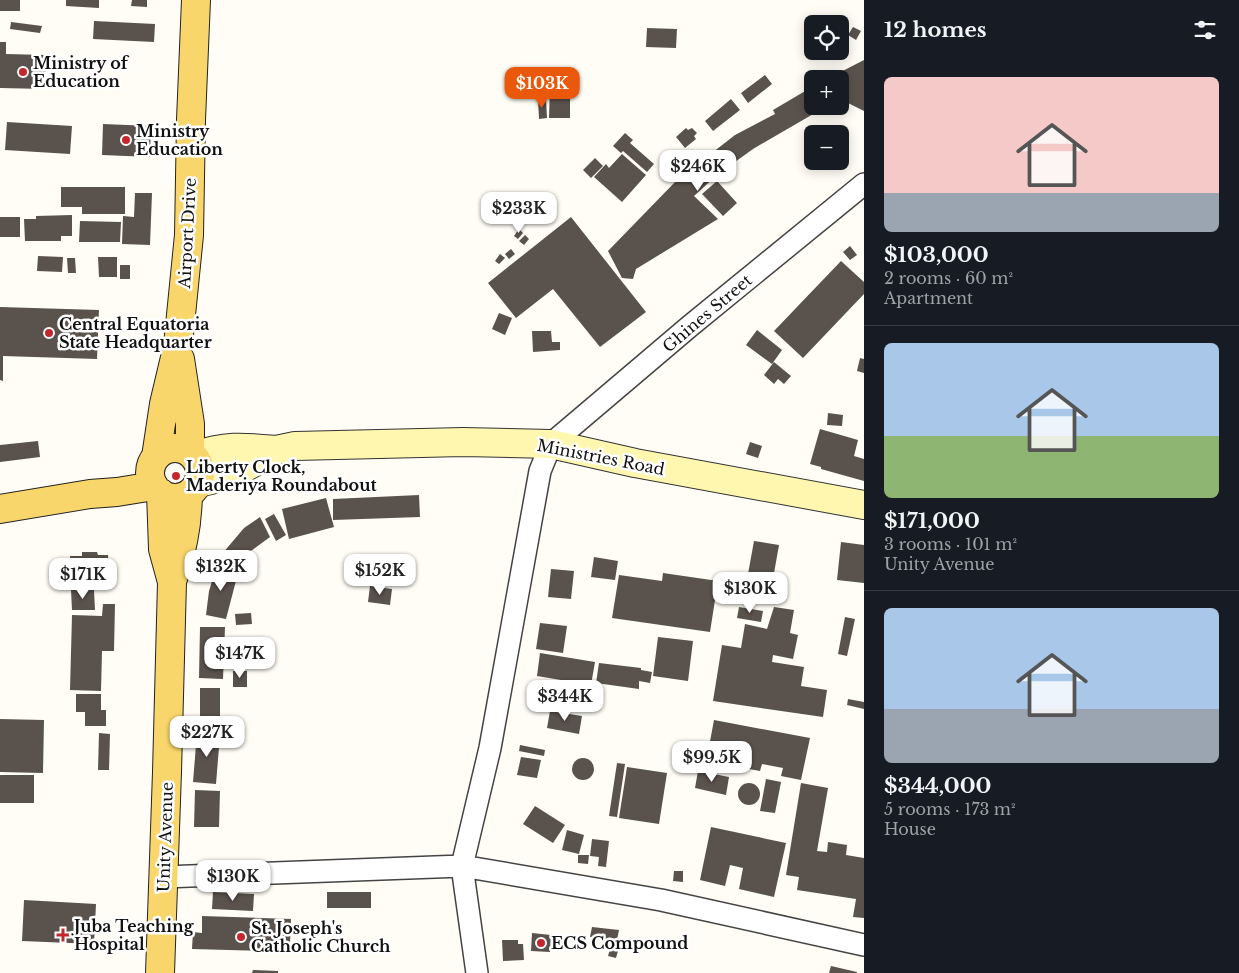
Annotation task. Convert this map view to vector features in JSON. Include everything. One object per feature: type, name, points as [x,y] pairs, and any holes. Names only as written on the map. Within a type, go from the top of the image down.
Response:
[{"type":"main road","name":"Airport Drive","points":[[156,474],[164,404],[178,345],[189,235],[196,0]]},
{"type":"main road","name":"Airport Drive","points":[[178,345],[190,424],[192,454]]},
{"type":"main road","points":[[0,509],[90,494],[132,469],[156,474],[170,497],[183,496],[193,489],[200,467],[192,454],[180,448],[167,449],[156,474]]},
{"type":"main road","name":"Unity Avenue","points":[[156,474],[163,549],[172,582]]},
{"type":"main road","name":"Unity Avenue","points":[[160,973],[172,582],[185,538],[193,489]]},
{"type":"street","name":"Ghines Street","points":[[551,444],[690,326],[864,184]]},
{"type":"street","name":"Ministries Road","points":[[193,489],[210,480],[244,468],[276,450],[295,446],[463,442],[551,444],[635,463],[864,505]]},
{"type":"street","points":[[477,973],[462,866],[490,748],[540,471],[551,444]]},
{"type":"street","name":"Ministries Road","points":[[192,454],[236,446],[276,450]]},
{"type":"street","points":[[164,877],[462,866],[661,900],[864,945]]},
{"type":"building","points":[[0,0],[20,0],[20,11],[0,11]]},
{"type":"building","name":"Ministry of Education","points":[[66,0],[99,0],[99,8],[66,6]]},
{"type":"building","points":[[132,0],[147,0],[147,7],[131,6]]},
{"type":"building","points":[[94,21],[155,24],[154,42],[93,39]]},
{"type":"building","points":[[11,22],[42,26],[40,33],[10,29]]},
{"type":"building","points":[[853,27],[861,31],[856,40],[849,36]]},
{"type":"building","points":[[647,28],[677,29],[676,48],[646,47]]},
{"type":"building","name":"Ministry of Education","points":[[0,42],[6,42],[6,54],[46,55],[45,89],[0,88]]},
{"type":"building","points":[[864,60],[864,111],[849,104],[849,70],[845,70]]},
{"type":"building","points":[[765,75],[772,84],[748,103],[741,93]]},
{"type":"building","points":[[550,86],[570,86],[570,118],[549,118]]},
{"type":"building","points":[[804,92],[804,115],[812,115],[753,149],[717,175],[694,196],[718,219],[636,269],[633,279],[622,278],[608,251],[676,181],[735,135],[775,114],[773,110]]},
{"type":"building","points":[[538,99],[546,99],[547,118],[539,119]]},
{"type":"building","points":[[731,99],[740,110],[713,131],[705,121]]},
{"type":"building","points":[[7,122],[72,126],[70,154],[5,150]]},
{"type":"building","name":"Ministry Education","points":[[103,124],[151,126],[150,157],[102,155]]},
{"type":"building","points":[[686,128],[688,130],[692,128],[697,133],[694,136],[696,139],[685,148],[676,137]]},
{"type":"building","points":[[625,133],[633,140],[630,143],[654,164],[647,172],[623,151],[621,153],[613,146]]},
{"type":"building","points":[[622,154],[646,175],[622,202],[594,177],[606,164],[609,168]]},
{"type":"building","points":[[595,158],[603,166],[591,178],[583,170]]},
{"type":"building","points":[[717,181],[737,203],[723,216],[702,194]]},
{"type":"building","points":[[61,187],[125,187],[125,214],[82,214],[82,207],[61,207]]},
{"type":"building","points":[[135,193],[152,193],[150,245],[122,244],[123,216],[134,217]]},
{"type":"building","points":[[72,215],[72,236],[61,236],[61,241],[25,241],[24,219],[36,219],[36,216]]},
{"type":"building","points":[[0,217],[20,217],[20,237],[0,237]]},
{"type":"building","points":[[571,217],[646,312],[600,347],[553,289],[516,318],[488,283]]},
{"type":"building","points":[[80,221],[121,222],[120,242],[79,242]]},
{"type":"building","points":[[519,229],[523,233],[518,239],[514,236]]},
{"type":"building","points":[[525,235],[529,239],[524,245],[519,241]]},
{"type":"building","points":[[850,246],[857,255],[850,260],[843,252]]},
{"type":"building","points":[[511,249],[515,254],[509,259],[505,254]]},
{"type":"building","points":[[500,254],[505,258],[499,264],[495,261]]},
{"type":"building","points":[[38,256],[63,257],[62,272],[37,271]]},
{"type":"building","points":[[98,257],[117,257],[117,277],[99,277]]},
{"type":"building","points":[[67,258],[75,258],[76,273],[68,273]]},
{"type":"building","points":[[841,261],[864,282],[864,294],[803,358],[774,331]]},
{"type":"building","points":[[120,265],[130,265],[130,279],[120,279]]},
{"type":"building","name":"Central Equatoria State Headquarter","points":[[0,307],[99,310],[97,359],[3,356],[3,381],[0,380]]},
{"type":"building","points":[[499,313],[512,318],[505,335],[492,329]]},
{"type":"building","points":[[757,330],[782,350],[772,364],[746,345]]},
{"type":"building","points":[[532,331],[551,331],[552,342],[560,342],[560,350],[533,352]]},
{"type":"building","points":[[860,358],[864,359],[864,373],[857,371]]},
{"type":"building","points":[[774,362],[791,376],[784,384],[778,379],[774,384],[764,375]]},
{"type":"building","points":[[828,413],[843,415],[842,426],[827,425]]},
{"type":"building","points":[[820,429],[858,440],[854,456],[864,459],[864,481],[810,464]]},
{"type":"building","points":[[38,441],[40,457],[0,462],[0,445]]},
{"type":"building","points":[[750,442],[762,446],[758,458],[746,454]]},
{"type":"building","points":[[419,495],[420,517],[333,520],[333,499]]},
{"type":"building","points":[[326,498],[334,527],[289,539],[282,509]]},
{"type":"building","points":[[274,514],[286,535],[276,541],[265,519]]},
{"type":"building","points":[[260,517],[270,537],[251,551],[239,567],[222,554],[244,528]]},
{"type":"building","points":[[754,541],[779,545],[771,590],[746,585]]},
{"type":"building","points":[[841,542],[864,545],[864,583],[837,580]]},
{"type":"building","points":[[82,552],[97,552],[98,555],[108,555],[109,585],[72,587],[70,556],[82,556]]},
{"type":"building","points":[[594,557],[618,561],[615,580],[591,577]]},
{"type":"building","points":[[217,565],[238,573],[226,619],[206,615],[209,591]]},
{"type":"building","points":[[551,569],[574,571],[571,599],[548,597]]},
{"type":"building","points":[[663,573],[718,581],[710,632],[612,618],[619,575],[662,581]]},
{"type":"building","points":[[370,586],[392,589],[390,605],[368,602]]},
{"type":"building","points":[[71,590],[94,590],[95,610],[72,610]]},
{"type":"building","points":[[103,604],[115,604],[114,651],[102,651],[101,691],[70,690],[72,615],[102,616]]},
{"type":"building","points":[[739,607],[763,611],[761,622],[737,618]]},
{"type":"building","points":[[774,607],[794,610],[790,633],[798,635],[793,659],[773,655],[772,662],[804,667],[801,686],[827,690],[823,717],[713,701],[722,645],[741,648],[745,624],[767,629]]},
{"type":"building","points":[[251,613],[252,624],[236,625],[235,614]]},
{"type":"building","points":[[845,617],[855,619],[847,656],[838,654]]},
{"type":"building","points":[[540,623],[567,626],[563,653],[536,649]]},
{"type":"building","points":[[200,627],[225,627],[223,679],[199,678]]},
{"type":"building","points":[[658,637],[693,641],[688,681],[653,676]]},
{"type":"building","points":[[540,653],[595,662],[591,685],[537,676]]},
{"type":"building","points":[[599,663],[641,668],[641,670],[652,672],[650,683],[639,681],[639,689],[596,683]]},
{"type":"building","points":[[233,671],[247,671],[247,687],[233,687]]},
{"type":"building","points":[[200,688],[220,688],[220,726],[200,726]]},
{"type":"building","points":[[76,694],[101,694],[101,710],[106,710],[106,726],[85,726],[85,712],[76,712]]},
{"type":"building","points":[[848,699],[864,702],[864,709],[847,705]]},
{"type":"building","points":[[550,711],[582,716],[579,734],[547,728]]},
{"type":"building","points":[[0,719],[44,720],[43,773],[0,772]]},
{"type":"building","points":[[714,720],[810,738],[801,780],[781,776],[783,768],[762,764],[760,771],[738,767],[739,761],[725,759],[723,767],[706,763]]},
{"type":"building","points":[[99,733],[110,734],[109,770],[98,770]]},
{"type":"building","points":[[197,733],[220,735],[216,784],[193,782]]},
{"type":"building","points":[[520,745],[545,750],[544,756],[519,751]]},
{"type":"building","points":[[521,757],[541,760],[537,778],[517,775]]},
{"type":"building","points":[[583,758],[591,761],[594,769],[591,777],[583,780],[575,777],[572,769],[575,761]]},
{"type":"building","points":[[617,763],[625,764],[617,817],[609,816]]},
{"type":"building","points":[[627,767],[667,773],[659,824],[619,818]]},
{"type":"building","points":[[698,771],[729,777],[726,795],[695,788]]},
{"type":"building","points":[[0,775],[34,775],[34,803],[0,803]]},
{"type":"building","points":[[766,779],[781,782],[775,813],[760,811]]},
{"type":"building","points":[[749,783],[757,786],[760,794],[757,802],[749,805],[741,802],[738,794],[741,786]]},
{"type":"building","points":[[801,783],[828,788],[817,851],[827,852],[828,842],[847,845],[846,855],[864,858],[864,918],[853,917],[856,899],[797,890],[799,877],[786,875]]},
{"type":"building","points":[[195,790],[220,791],[219,827],[194,827]]},
{"type":"building","points":[[535,806],[565,825],[553,843],[523,824]]},
{"type":"building","points":[[711,827],[786,843],[774,897],[739,889],[743,868],[730,865],[725,886],[700,880]]},
{"type":"building","points":[[567,830],[584,835],[579,854],[562,850]]},
{"type":"building","points":[[592,839],[609,841],[606,867],[598,866],[599,857],[590,856]]},
{"type":"building","points":[[578,855],[589,855],[588,864],[578,863]]},
{"type":"building","points":[[674,871],[683,871],[683,882],[673,881]]},
{"type":"building","name":"St. Joseph's Catholic Church","points":[[213,892],[254,894],[253,911],[212,909]]},
{"type":"building","points":[[327,892],[371,892],[371,908],[327,908]]},
{"type":"building","points":[[24,900],[96,904],[94,944],[22,941]]},
{"type":"building","name":"St. Joseph's Catholic Church","points":[[202,916],[291,919],[290,943],[265,942],[264,951],[192,949],[193,932],[202,933]]},
{"type":"building","points":[[592,927],[619,930],[617,940],[590,937]]},
{"type":"building","name":"ECS Compound","points":[[532,933],[551,935],[550,952],[531,951]]},
{"type":"building","points":[[502,940],[518,940],[518,944],[523,944],[524,960],[503,961]]},
{"type":"building","points":[[610,949],[618,951],[616,958],[608,956]]},
{"type":"building","points":[[831,966],[857,972],[857,973],[829,973]]},
{"type":"building","points":[[253,970],[278,971],[278,973],[252,973]]},
{"type":"place","name":"Ministry of Education","points":[[23,72]]},
{"type":"place","name":"Ministry Education","points":[[126,140]]},
{"type":"place","name":"Central Equatoria State Headquarter","points":[[49,333]]},
{"type":"place","name":"Liberty Clock, Maderiya Roundabout","points":[[176,476]]},
{"type":"place","name":"Juba Teaching Hospital","points":[[63,935]]},
{"type":"place","name":"St. Joseph's Catholic Church","points":[[241,937]]},
{"type":"place","name":"ECS Compound","points":[[541,943]]}]
